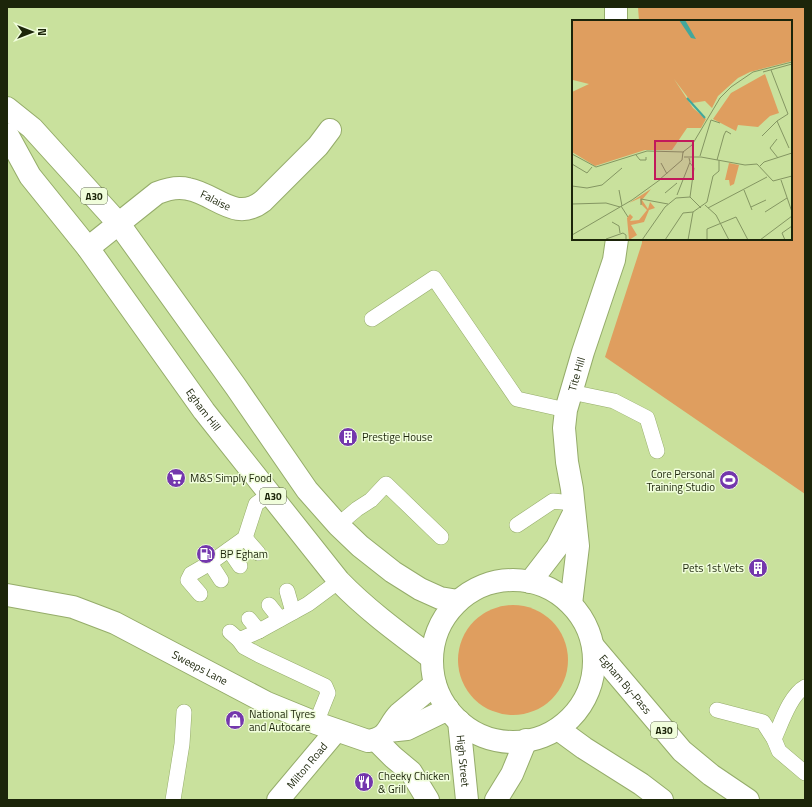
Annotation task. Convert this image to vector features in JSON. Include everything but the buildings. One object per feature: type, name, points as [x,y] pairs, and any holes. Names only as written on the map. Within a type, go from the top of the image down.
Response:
[{"type":"main road","points":[[616,7],[616,20]]},
{"type":"main road","name":"A30","points":[[7,108],[32,128],[119,224],[236,387],[307,490],[338,525],[360,546],[393,572],[420,589],[440,598],[458,601]]},
{"type":"main road","name":"Falaise","points":[[88,248],[157,193],[167,189],[187,188],[235,209],[246,210],[255,207],[263,201],[313,151],[330,130]]},
{"type":"main road","name":"Egham Hill","points":[[7,134],[30,176],[88,248],[204,411],[340,580],[355,597],[388,626],[432,658]]},
{"type":"main road","name":"Tite Hill","points":[[571,604],[578,546],[564,428],[568,401],[614,260],[616,240]]},
{"type":"main road","points":[[530,582],[557,547],[573,508]]},
{"type":"main road","points":[[516,580],[530,582],[550,589],[571,604],[579,614],[588,630],[593,646],[594,667],[590,688],[582,704],[572,718],[558,729],[539,738],[526,740],[495,738],[478,733],[462,725],[453,715],[437,690],[433,675],[432,658],[435,640],[441,624],[458,601],[478,588],[492,582],[516,580]]},
{"type":"main road","name":"Sweeps Lane","points":[[7,595],[73,607],[115,623],[267,702],[336,731],[368,741],[453,715]]},
{"type":"main road","name":"Egham By-Pass","points":[[593,646],[682,751],[711,775],[748,800]]},
{"type":"main road","points":[[428,800],[411,772],[393,757],[382,736],[398,716],[435,684]]},
{"type":"main road","name":"High Street","points":[[453,715],[467,800]]},
{"type":"main road","points":[[558,729],[584,748],[641,784],[662,800]]},
{"type":"main road","name":"Milton Road","points":[[278,800],[336,731]]},
{"type":"main road","points":[[496,800],[512,774],[526,740]]},
{"type":"lane","points":[[372,319],[434,278],[517,399],[614,401],[647,418],[657,451]]},
{"type":"lane","points":[[338,525],[357,509],[371,500],[386,484],[442,537]]},
{"type":"lane","points":[[200,594],[188,580],[191,574],[210,563],[245,538],[256,504],[271,494]]},
{"type":"lane","points":[[517,526],[553,501],[573,508]]},
{"type":"lane","points":[[245,538],[258,553]]},
{"type":"lane","points":[[229,550],[240,566]]},
{"type":"lane","points":[[210,563],[221,580]]},
{"type":"lane","points":[[316,723],[328,693],[325,686],[244,647],[234,636],[259,631],[308,604],[340,580]]},
{"type":"lane","points":[[286,616],[287,591]]},
{"type":"lane","points":[[268,605],[286,616]]},
{"type":"lane","points":[[249,619],[259,631]]},
{"type":"lane","points":[[774,739],[790,703],[798,691],[805,687]]},
{"type":"lane","points":[[718,710],[762,722],[774,739],[779,751],[805,773]]},
{"type":"lane","points":[[173,800],[182,744],[184,712]]},
{"type":"shaded area","points":[[638,7],[805,7],[805,494],[605,357],[642,240],[792,240],[792,20],[639,20]]},
{"type":"shaded area","points":[[513,605],[534,609],[544,614],[552,621],[559,629],[564,639],[568,660],[564,681],[559,691],[552,699],[544,706],[534,711],[513,715],[492,711],[482,706],[474,699],[467,691],[462,681],[458,660],[462,639],[467,629],[474,621],[482,614],[492,609]]},
{"type":"place","name":"Prestige House","points":[[348,437]]},
{"type":"place","name":"M&S Simply Food","points":[[176,478]]},
{"type":"place","name":"Core Personal Training Studio","points":[[729,480]]},
{"type":"place","name":"BP Egham","points":[[206,554]]},
{"type":"place","name":"Pets 1st Vets","points":[[758,568]]},
{"type":"place","name":"National Tyres and Autocare","points":[[235,720]]},
{"type":"place","name":"Cheeky Chicken & Grill","points":[[364,782]]}]
